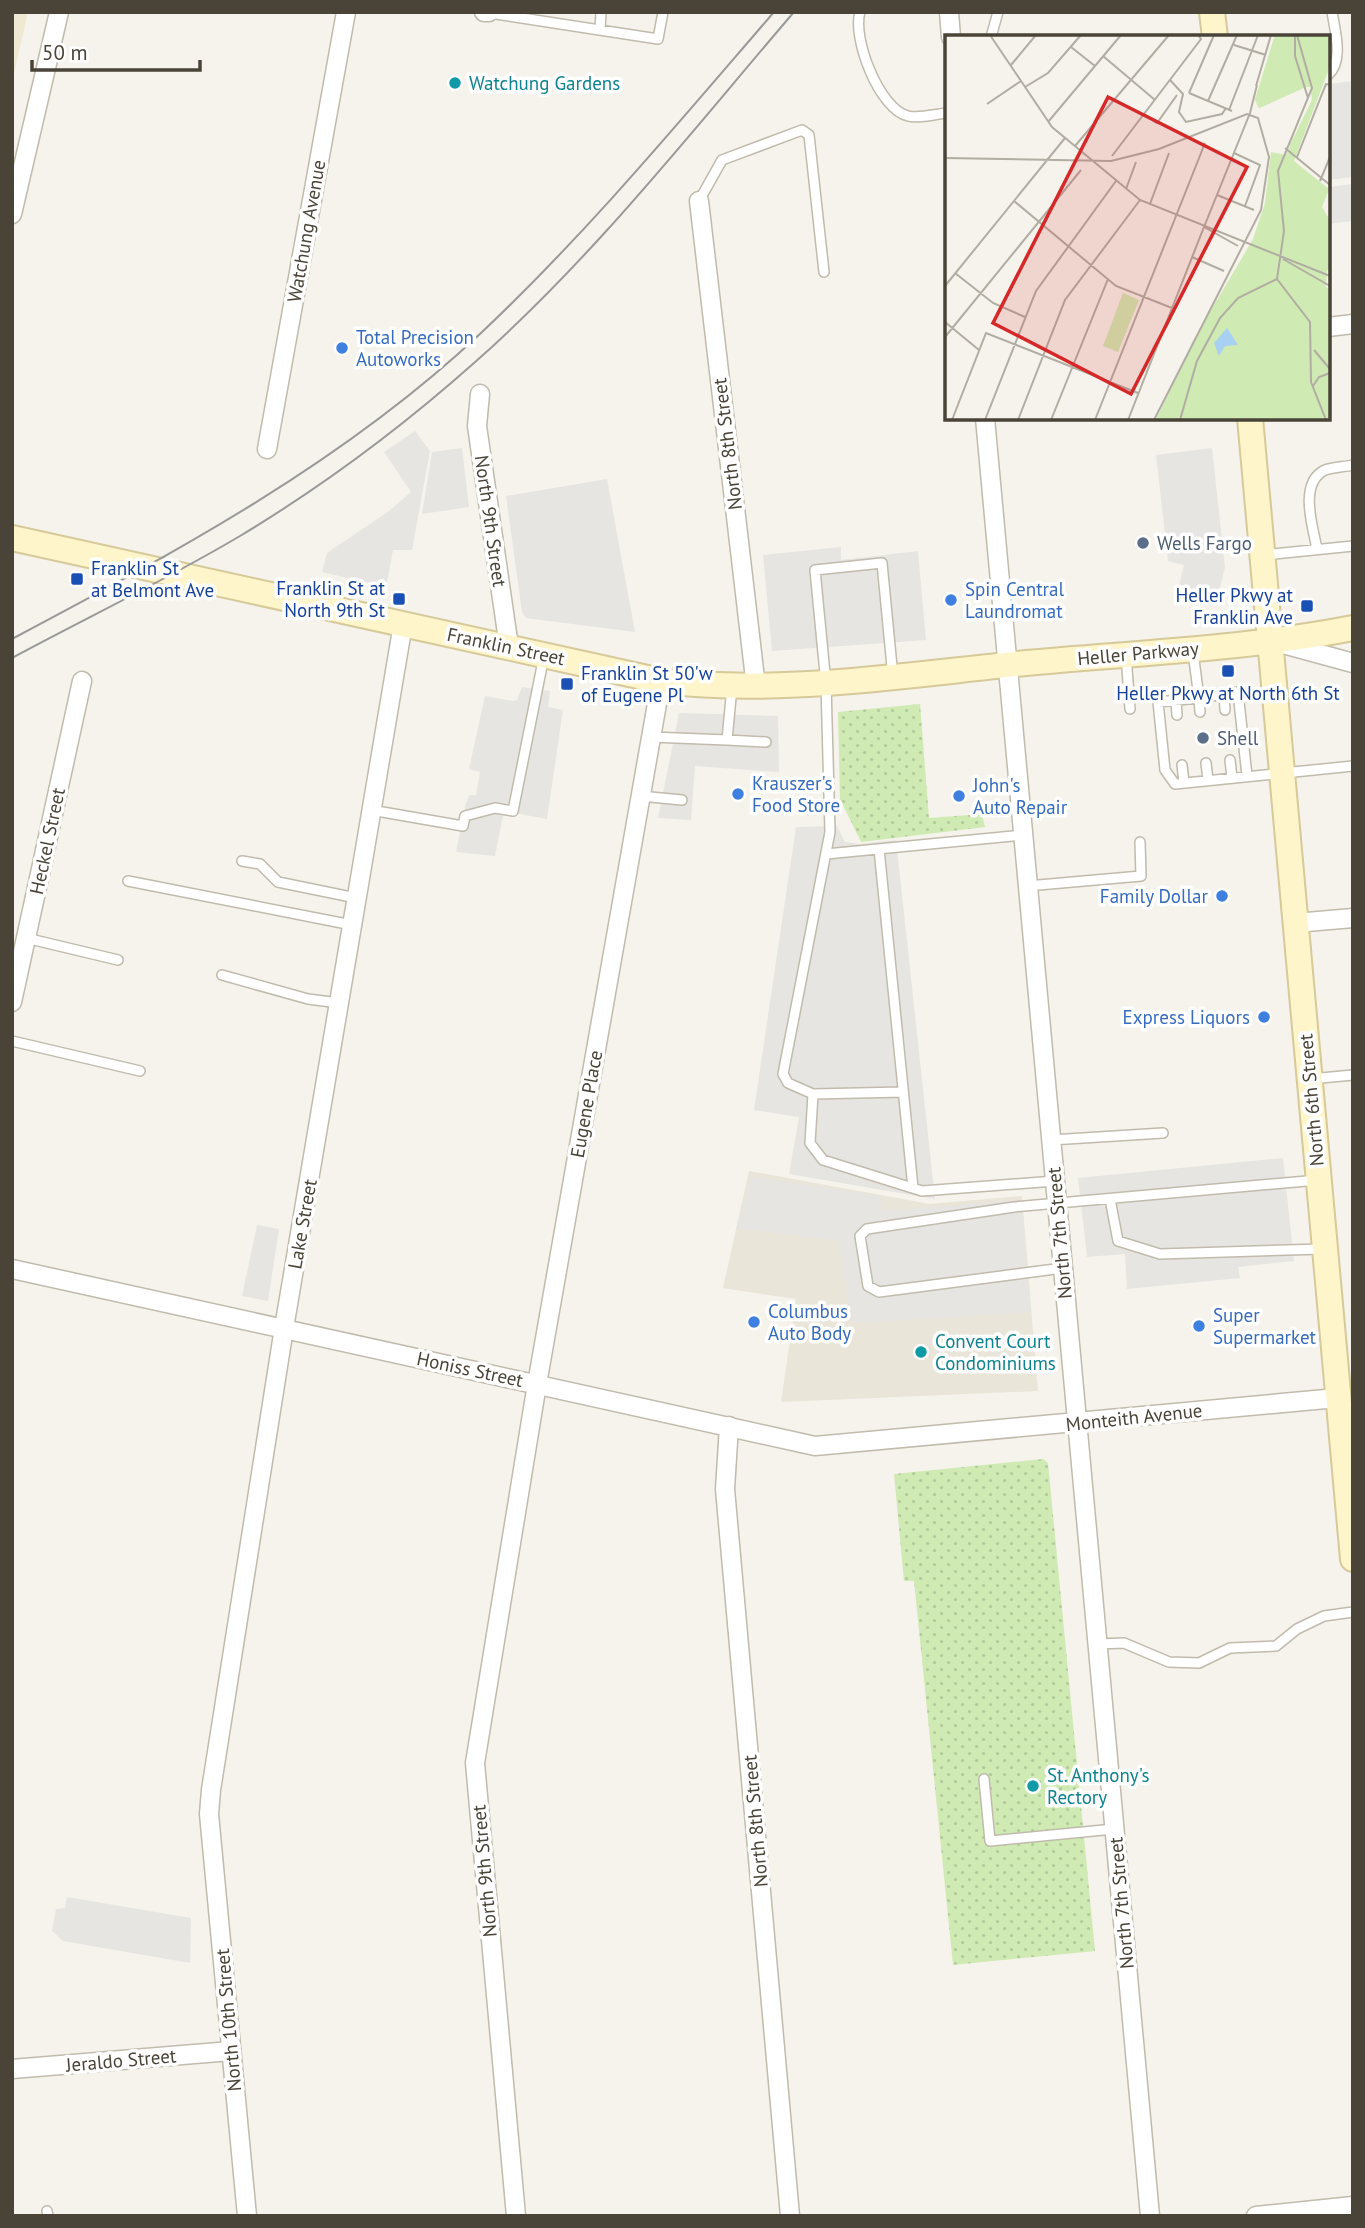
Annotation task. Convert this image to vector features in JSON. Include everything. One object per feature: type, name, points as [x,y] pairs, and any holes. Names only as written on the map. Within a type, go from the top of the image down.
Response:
[{"type":"main road","points":[[1212,12],[1215,35]]},
{"type":"main road","name":"North 6th Street","points":[[1250,420],[1353,1559]]},
{"type":"main road","name":"Franklin Street","points":[[12,538],[660,681],[744,687],[826,684],[1007,665]]},
{"type":"main road","name":"Heller Parkway","points":[[1007,665],[1269,640],[1353,628]]},
{"type":"street","points":[[12,214],[59,12]]},
{"type":"street","name":"Watchung Avenue","points":[[267,449],[346,12]]},
{"type":"street","points":[[949,12],[951,35]]},
{"type":"street","name":"North 8th Street","points":[[699,201],[744,687]]},
{"type":"street","points":[[1330,327],[1353,324]]},
{"type":"street","name":"North 9th Street","points":[[480,394],[477,426],[509,647]]},
{"type":"street","name":"North 7th Street","points":[[985,420],[1150,2216]]},
{"type":"street","name":"Lake Street","points":[[211,1825],[211,1790],[284,1328],[403,624]]},
{"type":"street","name":"Heller Parkway","points":[[1269,640],[1353,663]]},
{"type":"street","name":"Heckel Street","points":[[12,1002],[82,681]]},
{"type":"street","name":"Eugene Place","points":[[513,1528],[660,681]]},
{"type":"street","points":[[1295,923],[1353,918]]},
{"type":"street","name":"Honiss Street","points":[[12,1269],[815,1446],[931,1437]]},
{"type":"street","name":"Monteith Avenue","points":[[931,1437],[1337,1398]]},
{"type":"street","name":"North 8th Street","points":[[729,1426],[725,1489],[790,2216]]},
{"type":"street","name":"North 9th Street","points":[[513,1528],[475,1774],[516,2216]]},
{"type":"street","name":"North 10th Street","points":[[211,1825],[247,2216]]},
{"type":"street","name":"Jeraldo Street","points":[[12,2069],[231,2051]]},
{"type":"street","points":[[1256,2216],[1353,2206]]},
{"type":"lane","points":[[487,12],[658,39],[663,12]]},
{"type":"lane","points":[[600,30],[601,12]]},
{"type":"lane","points":[[860,12],[856,25],[863,50],[887,102],[909,117],[945,113]]},
{"type":"lane","points":[[991,35],[998,12]]},
{"type":"lane","points":[[1330,73],[1336,67],[1337,55],[1332,12]]},
{"type":"lane","points":[[699,201],[722,160],[802,130],[809,135],[824,272]]},
{"type":"lane","points":[[1317,549],[1310,506],[1312,482],[1324,471],[1353,465]]},
{"type":"lane","points":[[1262,555],[1353,546]]},
{"type":"lane","points":[[893,677],[882,563],[815,570],[826,684],[830,832],[783,1074],[788,1083],[813,1094],[903,1092]]},
{"type":"lane","points":[[1192,648],[1200,712]]},
{"type":"lane","points":[[1126,654],[1130,709]]},
{"type":"lane","points":[[371,810],[463,826],[466,816],[475,813],[495,808],[513,811],[544,655]]},
{"type":"lane","points":[[727,740],[744,687]]},
{"type":"lane","points":[[1247,776],[1238,692],[1158,702],[1165,770],[1175,784],[1232,778],[1247,776],[1281,771],[1353,766]]},
{"type":"lane","points":[[1224,694],[1225,710]]},
{"type":"lane","points":[[1176,700],[1177,715]]},
{"type":"lane","points":[[651,737],[766,742]]},
{"type":"lane","points":[[1230,760],[1232,778]]},
{"type":"lane","points":[[1206,762],[1208,780]]},
{"type":"lane","points":[[1182,765],[1184,783]]},
{"type":"lane","points":[[640,796],[682,800]]},
{"type":"lane","points":[[826,854],[1023,835]]},
{"type":"lane","points":[[1027,886],[1141,876],[1140,842]]},
{"type":"lane","points":[[879,849],[913,1188]]},
{"type":"lane","points":[[242,861],[260,864],[278,882],[356,898]]},
{"type":"lane","points":[[128,881],[352,925]]},
{"type":"lane","points":[[26,938],[118,960]]},
{"type":"lane","points":[[222,975],[308,999],[339,1003]]},
{"type":"lane","points":[[12,1041],[140,1072]]},
{"type":"lane","points":[[1309,1079],[1353,1075]]},
{"type":"lane","points":[[813,1094],[810,1143],[824,1160],[922,1191],[1055,1181]]},
{"type":"lane","points":[[1051,1140],[1163,1133]]},
{"type":"lane","points":[[1063,1268],[879,1292],[868,1286],[860,1236],[867,1229],[1056,1203],[1318,1181]]},
{"type":"lane","points":[[1110,1199],[1118,1241],[1160,1254],[1324,1249]]},
{"type":"lane","points":[[1097,1644],[1124,1643],[1169,1662],[1199,1663],[1230,1648],[1276,1646],[1297,1629],[1324,1616],[1353,1612]]},
{"type":"lane","points":[[984,1779],[990,1841],[1114,1829]]},
{"type":"shaded area","points":[[12,12],[28,12],[12,82]]},
{"type":"shaded area","points":[[1353,81],[1353,177],[1330,180],[1330,84]]},
{"type":"shaded area","points":[[1353,184],[1353,221],[1330,224],[1330,187]]},
{"type":"shaded area","points":[[415,431],[430,451],[412,550],[393,550],[386,587],[322,572],[327,553],[389,511],[411,492],[384,452]]},
{"type":"shaded area","points":[[462,448],[469,507],[422,514],[432,452]]},
{"type":"shaded area","points":[[1212,448],[1225,567],[1217,600],[1178,590],[1184,565],[1168,561],[1156,455]]},
{"type":"shaded area","points":[[607,479],[635,632],[526,618],[522,612],[506,496]]},
{"type":"shaded area","points":[[841,547],[841,560],[918,551],[926,640],[772,651],[763,555]]},
{"type":"shaded area","points":[[522,687],[550,691],[548,707],[563,710],[547,819],[504,811],[495,856],[456,852],[466,803],[470,795],[476,795],[480,772],[469,769],[485,696],[513,701],[517,700]]},
{"type":"shaded area","points":[[679,713],[778,716],[779,772],[695,766],[691,820],[658,818]]},
{"type":"shaded area","points":[[837,826],[845,842],[859,844],[896,840],[935,1199],[789,1174],[799,1117],[754,1110],[796,827]]},
{"type":"shaded area","points":[[1283,1158],[1294,1261],[1238,1267],[1240,1278],[1127,1289],[1125,1254],[1087,1257],[1078,1178]]},
{"type":"shaded area","name":"Convent Court Condominiums","points":[[749,1171],[930,1204],[1022,1196],[1038,1391],[781,1402],[796,1299],[723,1288]]},
{"type":"shaded area","points":[[751,1177],[882,1196],[882,1211],[1021,1200],[1031,1312],[851,1323],[839,1241],[736,1228]]},
{"type":"shaded area","points":[[257,1225],[279,1229],[268,1301],[242,1296]]},
{"type":"shaded area","points":[[67,1897],[191,1918],[190,1963],[63,1941],[52,1931],[56,1909],[65,1908]]},
{"type":"green space","points":[[920,704],[929,818],[982,814],[985,827],[861,842],[840,799],[838,712]]},
{"type":"green space","points":[[1043,1459],[1048,1463],[1095,1951],[953,1965],[914,1581],[904,1581],[894,1474]]},
{"type":"tram line","points":[[12,639],[197,538],[257,501],[373,423],[428,380],[481,333],[558,256],[632,176],[774,12]]},
{"type":"tram line","points":[[12,658],[240,536],[332,476],[419,410],[518,323],[560,281],[640,193],[794,12]]},
{"type":"place","name":"Watchung Gardens","points":[[455,83]]},
{"type":"place","name":"Total Precision Autoworks","points":[[342,348]]},
{"type":"place","name":"Wells Fargo","points":[[1143,543]]},
{"type":"place","name":"Franklin St at Belmont Ave","points":[[77,579]]},
{"type":"place","name":"Franklin St at North 9th St","points":[[399,599]]},
{"type":"place","name":"Spin Central Laundromat","points":[[951,600]]},
{"type":"place","name":"Heller Pkwy at Franklin Ave","points":[[1307,606]]},
{"type":"place","name":"Heller Pkwy at North 6th St","points":[[1228,671]]},
{"type":"place","name":"Franklin St 50'w of Eugene Pl","points":[[567,684]]},
{"type":"place","name":"Shell","points":[[1203,738]]},
{"type":"place","name":"Krauszer's Food Store","points":[[738,794]]},
{"type":"place","name":"John's Auto Repair","points":[[959,796]]},
{"type":"place","name":"Family Dollar","points":[[1222,896]]},
{"type":"place","name":"Express Liquors","points":[[1264,1017]]},
{"type":"place","name":"Columbus Auto Body","points":[[754,1322]]},
{"type":"place","name":"Super Supermarket","points":[[1199,1326]]},
{"type":"place","name":"Convent Court Condominiums","points":[[921,1352]]},
{"type":"place","name":"St. Anthony's Rectory","points":[[1033,1786]]}]
